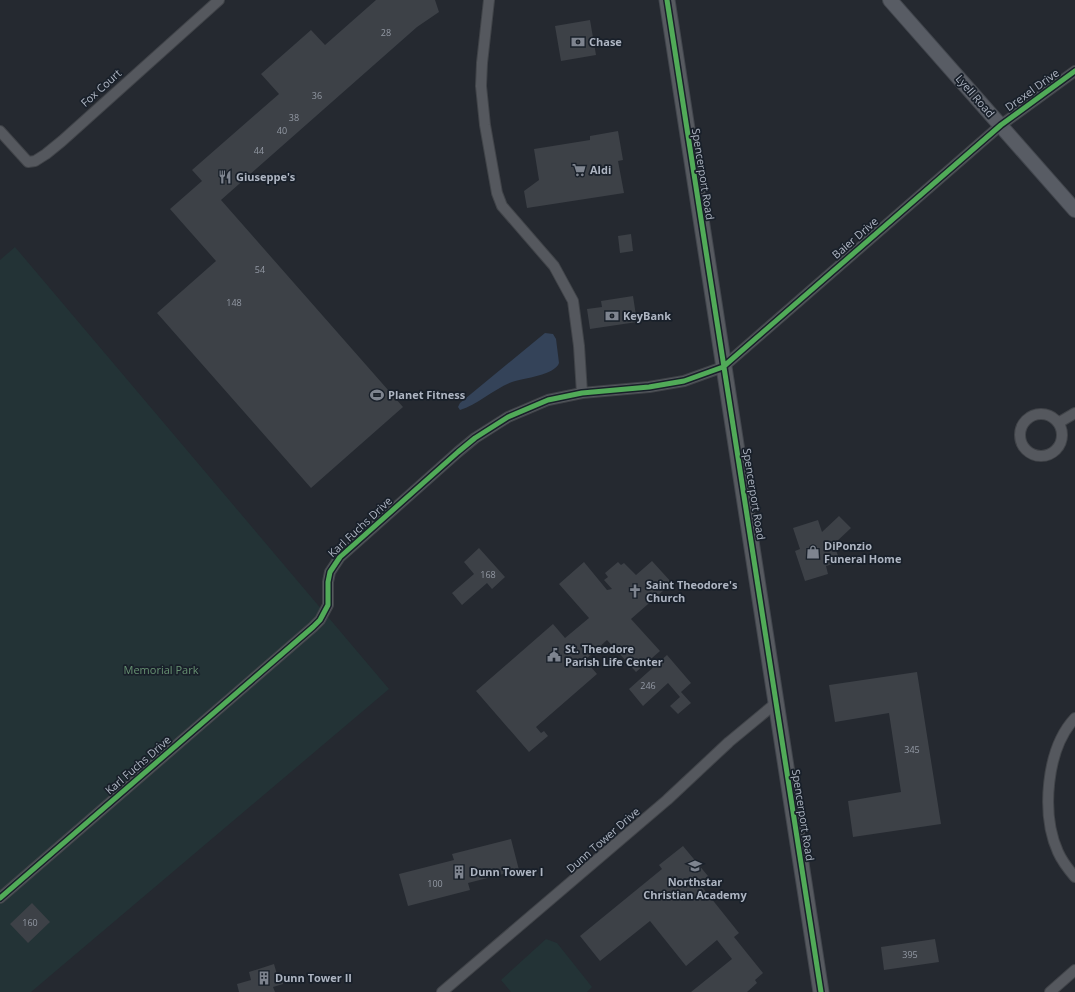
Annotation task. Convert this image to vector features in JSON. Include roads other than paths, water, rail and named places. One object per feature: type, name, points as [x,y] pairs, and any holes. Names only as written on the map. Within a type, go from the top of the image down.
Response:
[{"type":"main road","name":"Spencerport Road","points":[[666,0],[821,992]]},
{"type":"street","name":"Fox Court","points":[[0,131],[28,162],[35,161],[62,141],[88,116],[219,0]]},
{"type":"street","points":[[489,0],[481,86],[485,125],[497,193],[502,206],[554,266],[573,301],[579,346],[582,393]]},
{"type":"street","name":"Lyell Road","points":[[890,0],[1075,210]]},
{"type":"street","name":"Drexel Drive","points":[[1000,125],[1075,71]]},
{"type":"street","name":"Baier Drive","points":[[723,367],[1000,125]]},
{"type":"street","name":"Karl Fuchs Drive","points":[[0,898],[320,620],[328,605],[328,582],[330,572],[340,557],[458,452],[491,427],[525,409],[548,400],[582,393],[649,387],[684,380],[723,367]]},
{"type":"street","points":[[1058,423],[1075,413]]},
{"type":"street","points":[[1039,414],[1047,414],[1058,423],[1062,436],[1057,448],[1052,453],[1039,456],[1027,451],[1022,446],[1020,432],[1026,419],[1039,414]]},
{"type":"street","name":"Dunn Tower Drive","points":[[442,992],[667,800],[729,742],[776,703]]},
{"type":"street","points":[[1075,718],[1060,740],[1055,755],[1049,787],[1053,833],[1058,852],[1075,877]]},
{"type":"street","points":[[1050,992],[1075,970]]},
{"type":"water","points":[[545,333],[553,334],[556,339],[559,363],[556,367],[538,376],[512,382],[460,410],[458,407],[460,403]]},
{"type":"place","name":"Chase","points":[[578,42]]},
{"type":"place","name":"Aldi","points":[[579,170]]},
{"type":"place","name":"Giuseppe's","points":[[225,177]]},
{"type":"place","name":"KeyBank","points":[[612,316]]},
{"type":"place","name":"Planet Fitness","points":[[377,395]]},
{"type":"place","name":"DiPonzio Funeral Home","points":[[813,552]]},
{"type":"place","name":"Saint Theodore's Church","points":[[635,591]]},
{"type":"place","name":"St. Theodore Parish Life Center","points":[[554,655]]},
{"type":"place","name":"Northstar Christian Academy","points":[[695,866]]},
{"type":"place","name":"Dunn Tower I","points":[[459,872]]},
{"type":"place","name":"Dunn Tower II","points":[[264,978]]},
{"type":"park label","name":"Memorial Park","points":[[161,670]]}]
